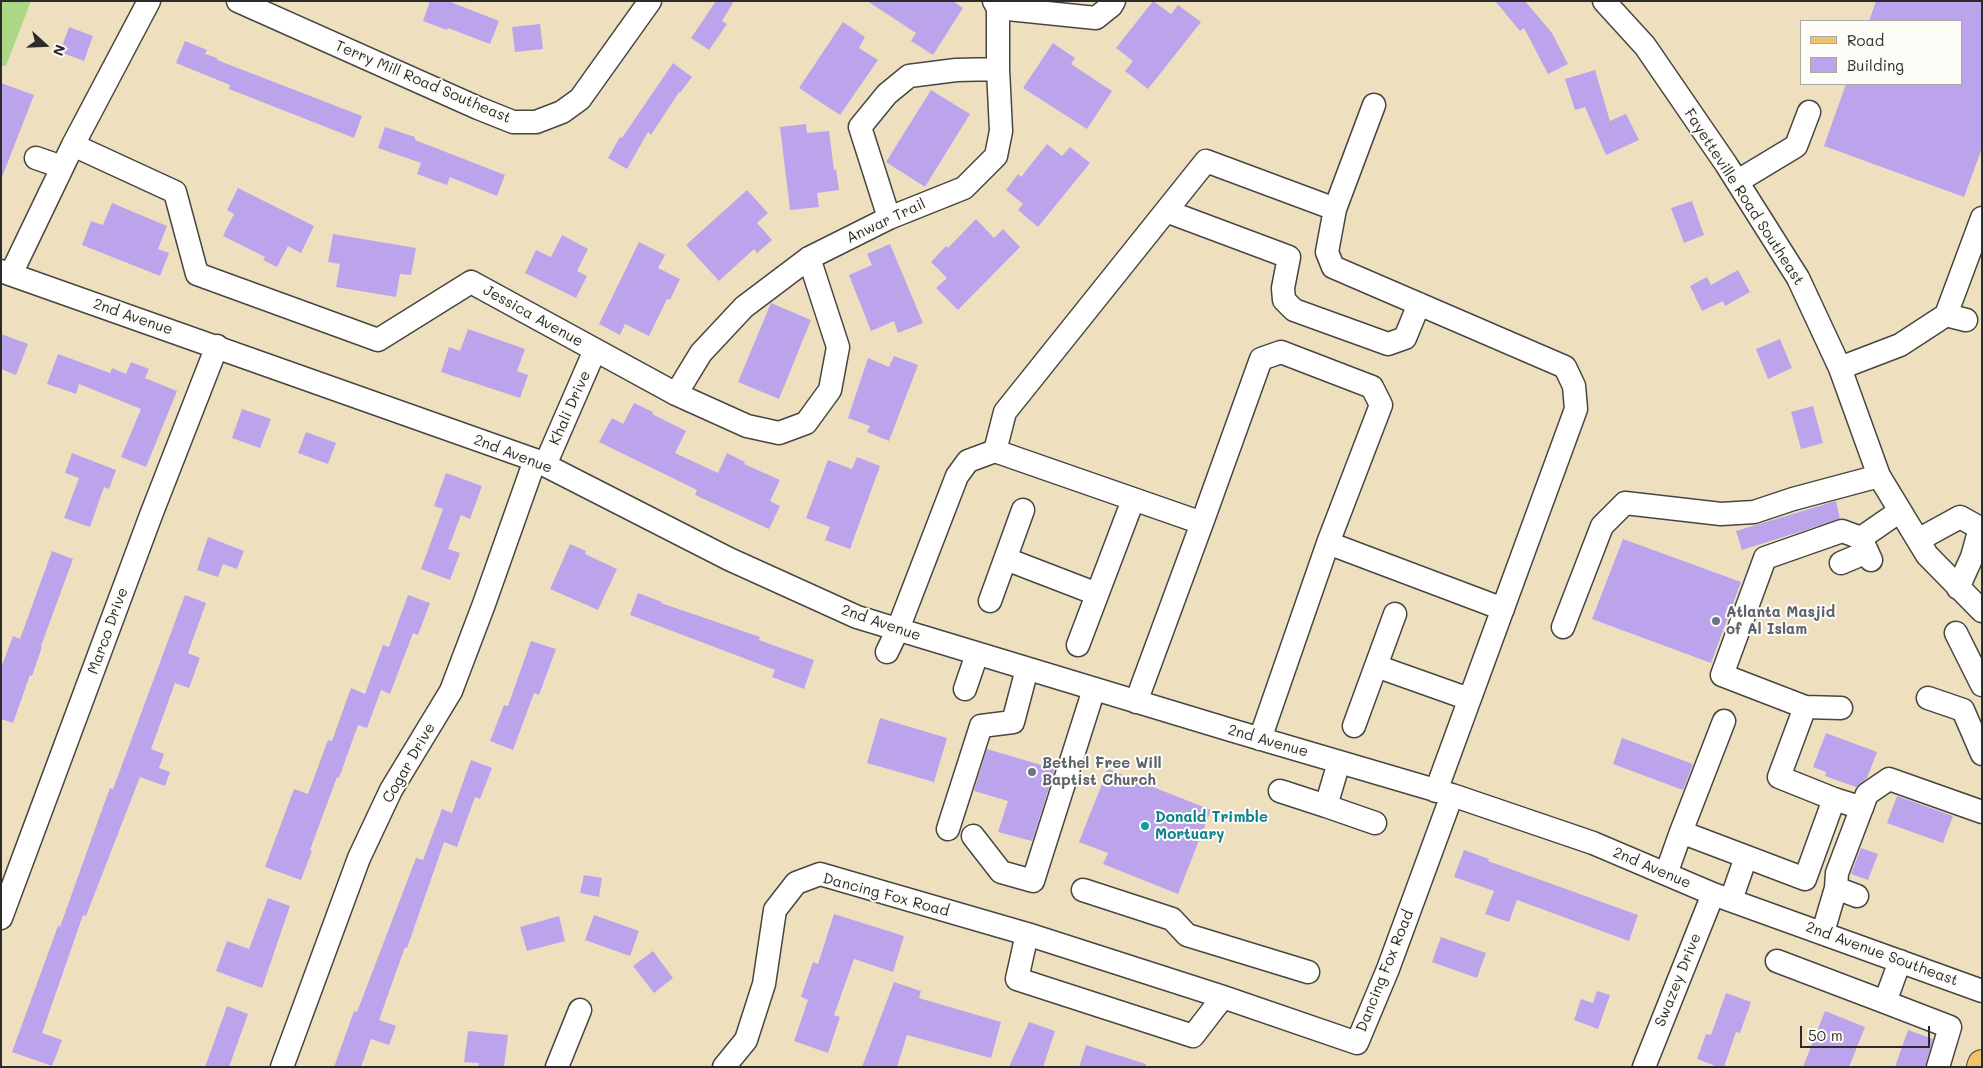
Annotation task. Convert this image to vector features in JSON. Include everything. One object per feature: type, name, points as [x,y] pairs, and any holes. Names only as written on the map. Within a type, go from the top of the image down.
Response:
[{"type":"street","points":[[6,272],[149,1]]},
{"type":"street","name":"Terry Mill Road Southeast","points":[[238,1],[274,9],[478,108],[513,122],[536,122],[562,112],[580,99],[650,1]]},
{"type":"street","name":"Anwar Trail","points":[[676,394],[701,353],[744,307],[809,258],[889,218],[964,188],[996,156],[1001,131],[996,5],[1096,18],[1111,6],[1114,1]]},
{"type":"street","name":"Fayetteville Road Southeast","points":[[1604,1],[1645,46],[1738,181],[1798,278],[1840,368],[1879,476],[1927,555],[1982,611]]},
{"type":"street","points":[[889,218],[860,128],[888,94],[909,76],[956,70],[998,69]]},
{"type":"street","name":"Dancing Fox Road","points":[[724,1067],[746,1040],[764,984],[775,910],[796,883],[820,874],[1027,934],[1223,996],[1357,1043],[1388,969],[1444,793],[1469,699],[1576,409],[1574,386],[1565,367],[1333,267],[1327,252],[1335,209],[1374,105]]},
{"type":"street","points":[[1738,181],[1796,146],[1809,112]]},
{"type":"street","name":"Jessica Avenue","points":[[74,145],[175,192],[197,274],[378,340],[471,282],[676,394],[747,426],[779,433],[806,422],[830,390],[838,347],[809,258]]},
{"type":"street","points":[[36,158],[62,167]]},
{"type":"street","points":[[996,451],[1005,412],[1206,161],[1335,209]]},
{"type":"street","points":[[1166,211],[1289,257],[1284,300],[1294,310],[1388,344],[1405,338],[1419,304]]},
{"type":"street","points":[[1840,368],[1900,345],[1956,318],[1982,218]]},
{"type":"street","name":"2nd Avenue","points":[[6,272],[540,462],[730,559],[857,617],[1444,793],[1593,842],[1722,897],[1782,918]]},
{"type":"street","name":"Marco Drive","points":[[1,918],[151,515],[217,346]]},
{"type":"street","name":"Khali Drive","points":[[540,462],[595,350]]},
{"type":"street","points":[[1136,702],[1261,359],[1281,352],[1372,387],[1381,405],[1328,543],[1260,739]]},
{"type":"street","points":[[887,652],[898,629],[957,476],[968,461],[996,451],[1202,523]]},
{"type":"street","name":"Cogar Drive","points":[[282,1067],[359,858],[391,790],[451,691],[540,462]]},
{"type":"street","points":[[1563,627],[1602,526],[1625,503],[1721,514],[1754,512],[1793,499],[1879,476]]},
{"type":"street","points":[[1078,645],[1133,500]]},
{"type":"street","points":[[990,601],[1023,510]]},
{"type":"street","points":[[1841,563],[1867,550],[1900,511]]},
{"type":"street","points":[[1918,540],[1960,517],[1980,528],[1972,557],[1958,588]]},
{"type":"street","points":[[1841,708],[1805,707],[1722,675],[1765,558],[1842,531],[1867,550]]},
{"type":"street","points":[[1328,543],[1502,608]]},
{"type":"street","points":[[1006,559],[1097,594]]},
{"type":"street","points":[[1354,726],[1395,614]]},
{"type":"street","points":[[1956,633],[1982,685]]},
{"type":"street","points":[[965,689],[977,654]]},
{"type":"street","points":[[1376,666],[1469,699]]},
{"type":"street","points":[[948,829],[982,726],[1013,722],[1027,669]]},
{"type":"street","points":[[973,836],[1001,872],[1033,881],[1094,689]]},
{"type":"street","points":[[1928,698],[1963,710],[1982,754]]},
{"type":"street","points":[[1805,707],[1779,777],[1862,808]]},
{"type":"street","points":[[1666,874],[1724,721]]},
{"type":"street","points":[[1326,806],[1339,762]]},
{"type":"street","points":[[1822,932],[1836,888],[1837,873],[1867,794],[1889,779],[1982,812]]},
{"type":"street","points":[[1280,791],[1375,823]]},
{"type":"street","points":[[1681,832],[1805,879],[1834,799]]},
{"type":"street","name":"Swazey Drive","points":[[1644,1067],[1722,897],[1746,857]]},
{"type":"street","points":[[1836,888],[1857,896]]},
{"type":"street","points":[[1083,890],[1172,919],[1187,935],[1308,972]]},
{"type":"street","name":"2nd Avenue Southeast","points":[[1782,918],[1982,990]]},
{"type":"street","points":[[1027,934],[1018,979],[1193,1036],[1223,996]]},
{"type":"street","points":[[1777,961],[1950,1027],[1938,1067]]},
{"type":"street","points":[[1885,1002],[1900,961]]},
{"type":"street","points":[[557,1067],[580,1010]]},
{"type":"green space","points":[[1,1],[31,1],[6,66],[1,65]]},
{"type":"building","points":[[430,1],[448,1],[499,21],[490,44],[423,21]]},
{"type":"building","points":[[716,1],[734,1],[722,21],[727,24],[709,50],[691,38]]},
{"type":"building","points":[[867,1],[953,1],[963,8],[933,55],[911,41],[916,33]]},
{"type":"building","points":[[1153,1],[1171,14],[1178,5],[1201,22],[1148,89],[1125,71],[1133,61],[1116,48]]},
{"type":"building","points":[[1495,1],[1525,1],[1552,33],[1568,64],[1548,74],[1524,28],[1520,31]]},
{"type":"building","points":[[1876,1],[1982,1],[1982,148],[1964,197],[1824,146],[1846,85],[1963,85],[1963,20],[1869,20]]},
{"type":"building","points":[[843,22],[865,37],[859,48],[878,60],[840,115],[799,88]]},
{"type":"building","points":[[540,24],[543,49],[515,52],[512,27]]},
{"type":"building","points":[[69,27],[93,36],[84,61],[60,52]]},
{"type":"building","points":[[185,41],[207,50],[205,54],[217,58],[217,60],[362,116],[354,138],[229,89],[230,85],[176,63]]},
{"type":"building","points":[[1053,43],[1075,58],[1071,64],[1112,91],[1087,129],[1023,88]]},
{"type":"building","points":[[673,63],[692,77],[679,92],[651,135],[648,132],[627,169],[608,158],[620,137],[622,138]]},
{"type":"building","points":[[1595,70],[1610,121],[1626,114],[1639,140],[1606,155],[1585,107],[1575,110],[1565,79]]},
{"type":"building","points":[[1,83],[34,95],[2,177],[1,177]]},
{"type":"building","points":[[931,90],[970,114],[925,187],[886,162]]},
{"type":"building","points":[[806,124],[807,133],[829,131],[834,170],[836,169],[839,190],[817,193],[819,207],[790,210],[780,127]]},
{"type":"building","points":[[385,127],[415,137],[415,140],[505,175],[497,196],[450,177],[447,185],[417,174],[421,163],[378,148]]},
{"type":"building","points":[[1047,144],[1062,156],[1070,147],[1090,163],[1038,227],[1018,210],[1023,204],[1006,190],[1018,174],[1021,177]]},
{"type":"building","points":[[238,188],[314,226],[301,253],[288,246],[277,267],[263,260],[265,257],[223,236],[234,214],[227,210]]},
{"type":"building","points":[[747,190],[768,213],[757,223],[772,240],[757,253],[754,249],[719,281],[686,245]]},
{"type":"building","points":[[1692,201],[1704,235],[1684,243],[1671,208]]},
{"type":"building","points":[[112,203],[167,226],[158,249],[169,253],[160,276],[82,245],[91,221],[103,225]]},
{"type":"building","points":[[976,219],[994,238],[1003,229],[1020,247],[958,310],[936,288],[947,278],[931,262],[946,246],[948,248]]},
{"type":"building","points":[[333,234],[416,248],[411,275],[400,274],[396,297],[336,287],[340,264],[328,262]]},
{"type":"building","points":[[562,235],[588,249],[577,271],[587,276],[576,298],[525,273],[536,250],[551,257]]},
{"type":"building","points":[[639,242],[665,255],[658,268],[680,279],[670,300],[667,299],[649,336],[625,324],[620,335],[599,324]]},
{"type":"building","points":[[890,244],[923,323],[898,333],[894,321],[871,331],[849,275],[872,265],[867,254]]},
{"type":"building","points":[[1738,270],[1750,292],[1725,306],[1723,301],[1702,311],[1690,286],[1707,277],[1711,285]]},
{"type":"building","points":[[771,303],[811,320],[779,399],[738,382]]},
{"type":"building","points":[[468,329],[525,349],[517,371],[528,375],[520,398],[441,372],[449,347],[460,351]]},
{"type":"building","points":[[1,334],[28,344],[16,375],[1,369]]},
{"type":"building","points":[[1780,339],[1792,368],[1768,379],[1756,349]]},
{"type":"building","points":[[58,354],[110,373],[112,368],[126,374],[131,362],[149,369],[145,378],[177,391],[146,467],[121,457],[141,409],[79,384],[76,394],[47,384]]},
{"type":"building","points":[[894,356],[918,365],[889,441],[867,432],[870,426],[848,418],[868,358],[889,367]]},
{"type":"building","points":[[634,403],[686,431],[675,453],[718,473],[727,453],[745,462],[744,464],[780,480],[770,501],[780,506],[769,529],[695,495],[697,490],[599,442],[612,418],[623,424]]},
{"type":"building","points":[[1813,406],[1823,443],[1801,449],[1791,412]]},
{"type":"building","points":[[242,409],[271,419],[260,448],[232,438]]},
{"type":"building","points":[[306,432],[336,443],[328,464],[298,453]]},
{"type":"building","points":[[72,453],[116,470],[109,489],[104,487],[90,527],[64,518],[79,478],[65,473]]},
{"type":"building","points":[[857,457],[880,466],[850,549],[825,540],[830,527],[806,518],[828,460],[852,469]]},
{"type":"building","points":[[446,473],[482,486],[470,519],[461,515],[448,549],[460,553],[450,580],[421,569],[443,509],[434,506]]},
{"type":"building","points":[[1836,501],[1840,519],[1742,550],[1736,531]]},
{"type":"building","points":[[208,537],[244,551],[237,569],[223,564],[218,577],[197,570]]},
{"type":"building","points":[[1623,539],[1741,582],[1711,663],[1592,619]]},
{"type":"building","points":[[570,544],[586,551],[585,554],[617,569],[598,610],[550,589]]},
{"type":"building","points":[[52,551],[73,559],[32,676],[30,675],[13,723],[1,719],[1,668],[13,636],[20,639]]},
{"type":"building","points":[[638,593],[661,603],[760,637],[759,640],[814,660],[804,689],[772,677],[775,670],[630,615]]},
{"type":"building","points":[[185,595],[206,603],[188,653],[200,658],[189,688],[175,683],[151,749],[164,754],[159,768],[170,772],[165,786],[140,777],[86,916],[83,915],[42,1033],[62,1040],[52,1066],[12,1052],[110,788],[113,789]]},
{"type":"building","points":[[408,595],[430,603],[418,635],[413,633],[390,694],[381,690],[367,728],[358,725],[310,850],[312,851],[301,880],[265,867],[294,789],[308,794],[328,740],[332,741],[351,688],[365,694],[383,645],[389,647]]},
{"type":"building","points":[[531,641],[556,649],[539,695],[534,693],[513,750],[490,741],[504,705],[508,706]]},
{"type":"building","points":[[880,718],[947,738],[934,782],[867,763]]},
{"type":"building","points":[[1826,733],[1877,752],[1867,778],[1856,787],[1825,776],[1826,772],[1813,767]]},
{"type":"building","points":[[1622,738],[1693,764],[1683,790],[1613,764]]},
{"type":"building","points":[[987,749],[1055,769],[1032,841],[998,832],[1008,801],[974,791]]},
{"type":"building","points":[[471,760],[492,768],[480,799],[475,797],[457,847],[444,842],[407,948],[405,947],[379,1020],[396,1026],[389,1045],[371,1039],[361,1067],[334,1067],[354,1011],[357,1012],[416,858],[423,860],[442,809],[452,813]]},
{"type":"building","name":"Donald Trimble Mortuary","points":[[1108,769],[1211,810],[1178,894],[1103,864],[1108,853],[1079,842]]},
{"type":"building","points":[[1897,796],[1953,816],[1943,843],[1887,823]]},
{"type":"building","points":[[1861,848],[1878,854],[1868,880],[1851,874]]},
{"type":"building","points":[[1464,850],[1489,859],[1488,861],[1638,915],[1629,941],[1517,900],[1509,922],[1485,914],[1494,891],[1454,877]]},
{"type":"building","points":[[584,875],[602,878],[599,897],[580,893]]},
{"type":"building","points":[[268,898],[290,906],[262,988],[216,971],[227,941],[249,949]]},
{"type":"building","points":[[834,914],[904,936],[893,972],[854,959],[834,1015],[840,1017],[828,1053],[794,1041],[808,1000],[801,997],[813,962],[818,964]]},
{"type":"building","points":[[594,915],[639,931],[630,956],[585,940]]},
{"type":"building","points":[[559,916],[565,941],[527,951],[520,927]]},
{"type":"building","points":[[1441,937],[1486,953],[1477,978],[1432,962]]},
{"type":"building","points":[[653,951],[673,978],[654,993],[633,966]]},
{"type":"building","points":[[894,982],[921,991],[919,998],[1001,1022],[991,1058],[907,1035],[897,1067],[862,1067]]},
{"type":"building","points":[[1597,991],[1610,995],[1598,1029],[1574,1020],[1581,999],[1593,1003]]},
{"type":"building","points":[[1726,993],[1751,1002],[1740,1033],[1736,1032],[1724,1067],[1718,1067],[1697,1059],[1706,1034],[1711,1035]]},
{"type":"building","points":[[227,1006],[248,1014],[229,1067],[205,1067]]},
{"type":"building","points":[[1825,1011],[1865,1027],[1849,1067],[1803,1067]]},
{"type":"building","points":[[1029,1022],[1055,1031],[1043,1067],[1009,1067]]},
{"type":"building","points":[[1908,1030],[1933,1039],[1925,1067],[1895,1067]]},
{"type":"building","points":[[468,1031],[508,1035],[504,1067],[478,1067],[479,1063],[464,1062]]},
{"type":"building","points":[[1086,1045],[1146,1064],[1146,1067],[1079,1067]]},
{"type":"place","name":"Atlanta Masjid of Al Islam","points":[[1716,621]]},
{"type":"place","name":"Bethel Free Will Baptist Church","points":[[1032,772]]},
{"type":"place","name":"Donald Trimble Mortuary","points":[[1145,826]]}]
